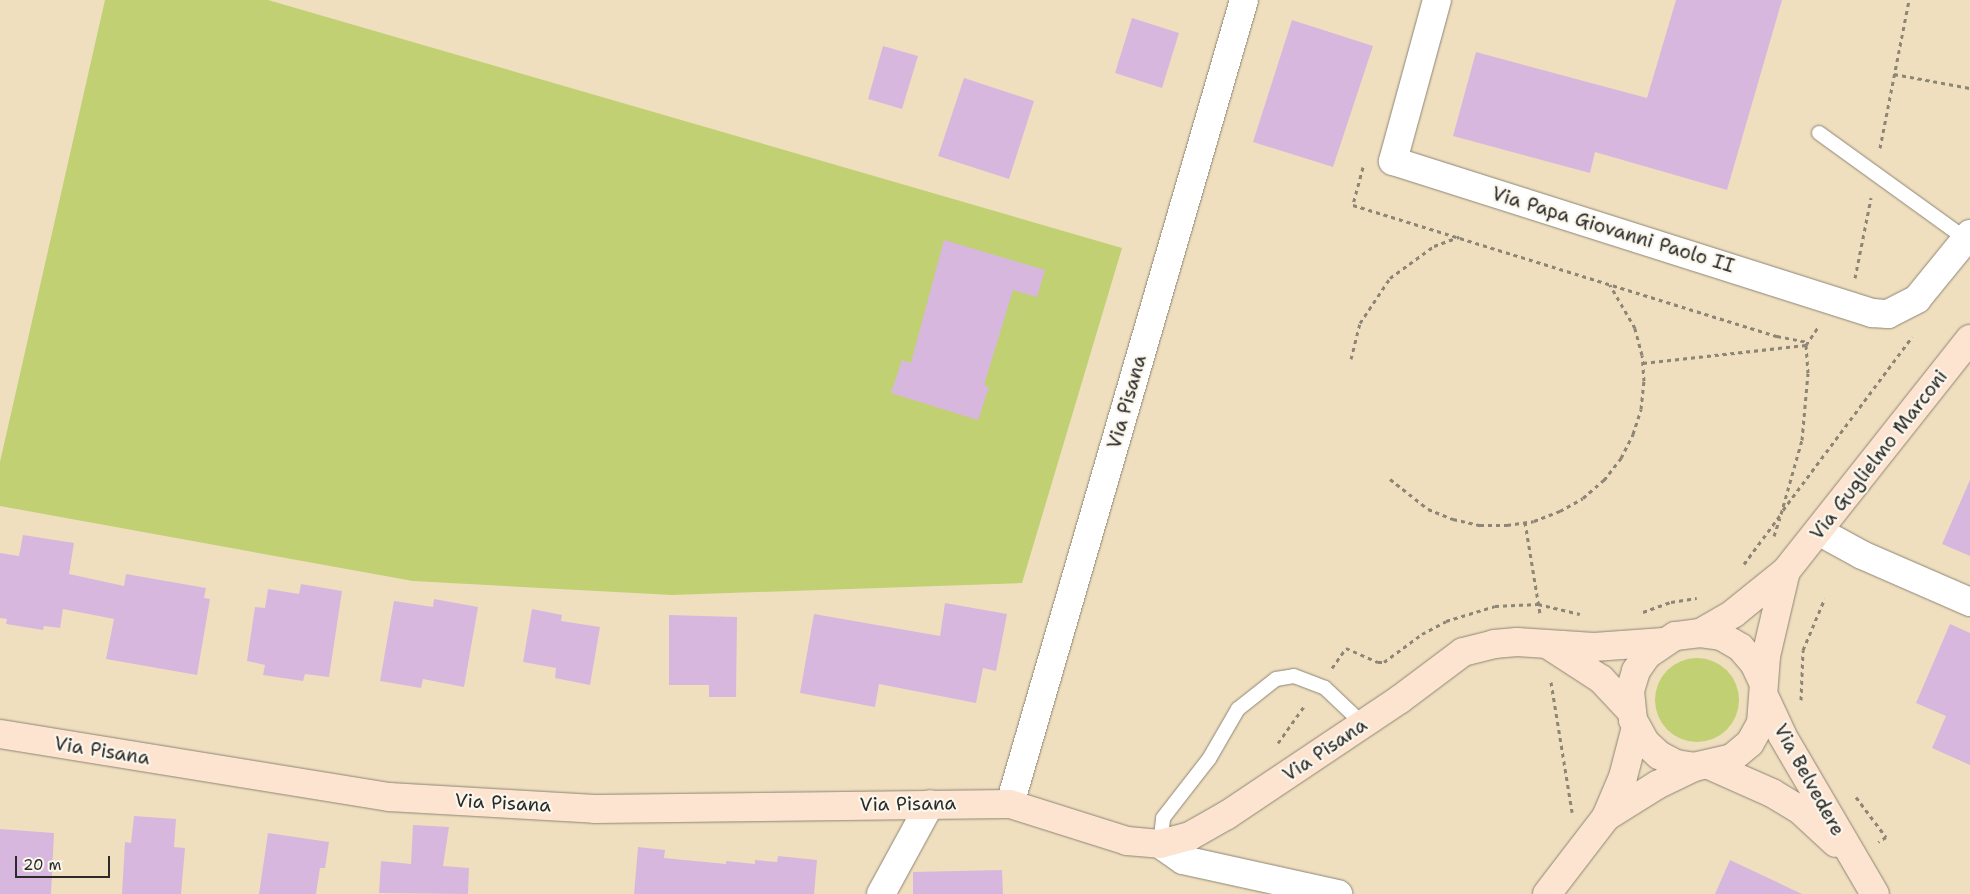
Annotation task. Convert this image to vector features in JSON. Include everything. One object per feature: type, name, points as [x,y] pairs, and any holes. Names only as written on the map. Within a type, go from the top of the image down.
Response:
[{"type":"street","name":"Via Pisana","points":[[1010,804],[1244,0]]},
{"type":"street","name":"Via Papa Giovanni Paolo II","points":[[1437,0],[1393,161],[1872,313],[1888,314],[1917,299],[1969,239]]},
{"type":"street","name":"Via Guglielmo Marconi","points":[[1700,633],[1734,613],[1786,571],[1820,532],[1970,339]]},
{"type":"street","points":[[1820,532],[1862,555],[1970,602]]},
{"type":"street","name":"Via Guglielmo Marconi","points":[[1764,691],[1786,571]]},
{"type":"street","name":"Via Pisana","points":[[0,734],[388,797],[595,809],[1010,804],[1127,841],[1160,844],[1190,836],[1227,815],[1363,724],[1462,652],[1542,630],[1594,647],[1664,642]]},
{"type":"street","points":[[1542,630],[1601,679],[1659,755],[1676,764],[1703,767]]},
{"type":"street","points":[[1547,894],[1606,817],[1624,777],[1633,719],[1630,691],[1636,671],[1648,655],[1664,642],[1687,633],[1721,636],[1740,647],[1754,663],[1764,691],[1762,723],[1750,743],[1732,758],[1657,785],[1606,817]]},
{"type":"street","name":"Via Belvedere","points":[[1764,691],[1853,860],[1875,894]]},
{"type":"street","name":"Via Belvedere","points":[[1703,767],[1772,792],[1799,809],[1853,860]]},
{"type":"street","points":[[881,894],[930,804]]},
{"type":"street","name":"Via Pisana","points":[[1160,844],[1183,860],[1338,894]]},
{"type":"lane","points":[[1819,133],[1969,239]]},
{"type":"lane","points":[[1160,844],[1163,818],[1209,759],[1238,709],[1276,679],[1294,676],[1319,686],[1363,724]]},
{"type":"path","points":[[1853,288],[1909,0]]},
{"type":"path","points":[[1894,74],[1970,88]]},
{"type":"path","points":[[1352,359],[1360,323],[1390,278],[1434,246],[1459,237],[1807,344]]},
{"type":"path","points":[[1390,480],[1428,509],[1453,519],[1480,524],[1524,522],[1560,512],[1583,498],[1620,458],[1641,409],[1643,363],[1635,328],[1624,304],[1609,284]]},
{"type":"path","points":[[1781,514],[1802,440],[1808,373],[1807,344],[1824,318]]},
{"type":"path","points":[[1738,571],[1781,514],[1802,482],[1915,333]]},
{"type":"path","points":[[1643,363],[1807,344]]},
{"type":"path","points":[[1524,522],[1542,630]]},
{"type":"path","points":[[1636,617],[1658,606],[1707,596]]},
{"type":"path","points":[[1801,704],[1803,650],[1825,598]]},
{"type":"path","points":[[1276,745],[1346,648],[1378,662],[1384,662],[1422,634],[1469,612],[1495,606],[1538,604],[1583,615]]},
{"type":"path","points":[[1549,673],[1572,812]]},
{"type":"path","points":[[1850,790],[1886,837]]},
{"type":"green space","points":[[105,0],[268,0],[1122,248],[1022,583],[672,595],[413,581],[0,506],[0,462]]},
{"type":"green space","points":[[1697,658],[1713,661],[1727,670],[1736,684],[1739,700],[1736,716],[1727,730],[1713,739],[1697,742],[1681,739],[1667,730],[1658,716],[1655,700],[1658,684],[1667,670],[1681,661]]},
{"type":"building","points":[[1676,0],[1782,0],[1727,190],[1595,152],[1590,173],[1453,136],[1476,52],[1647,98]]},
{"type":"building","points":[[1132,18],[1179,33],[1162,88],[1115,73]]},
{"type":"building","points":[[1292,20],[1373,46],[1333,167],[1253,142]]},
{"type":"building","points":[[883,46],[918,56],[902,109],[868,99]]},
{"type":"building","points":[[964,78],[1034,101],[1009,179],[938,156]]},
{"type":"building","points":[[944,240],[1045,270],[1037,297],[1013,290],[984,385],[989,387],[978,420],[891,393],[902,360],[911,363]]},
{"type":"building","points":[[1970,480],[1970,556],[1942,544]]},
{"type":"building","points":[[23,535],[74,543],[69,574],[124,586],[126,574],[206,588],[204,598],[210,599],[197,675],[106,659],[114,619],[63,609],[60,628],[44,626],[43,630],[6,624],[7,619],[0,618],[0,553],[19,556]]},
{"type":"building","points":[[301,584],[342,591],[329,677],[305,674],[303,681],[263,675],[265,665],[247,661],[255,607],[265,608],[268,589],[299,594]]},
{"type":"building","points":[[434,599],[478,607],[464,687],[423,679],[421,688],[380,681],[394,601],[433,607]]},
{"type":"building","points":[[945,603],[1007,614],[996,671],[983,668],[976,703],[879,684],[875,707],[800,693],[814,614],[940,636]]},
{"type":"building","points":[[532,609],[562,615],[561,621],[600,627],[590,685],[555,678],[556,668],[523,662]]},
{"type":"building","points":[[669,615],[737,617],[736,697],[709,697],[709,685],[669,685]]},
{"type":"building","points":[[1950,624],[1970,633],[1970,765],[1932,748],[1946,716],[1916,703]]},
{"type":"building","points":[[134,816],[176,819],[174,847],[185,848],[181,894],[122,894],[125,842],[131,843]]},
{"type":"building","points":[[413,825],[449,827],[443,866],[469,868],[468,894],[379,893],[381,861],[411,864]]},
{"type":"building","points":[[0,829],[54,833],[51,894],[0,894]]},
{"type":"building","points":[[268,833],[329,842],[325,868],[320,868],[316,894],[259,894]]},
{"type":"building","points":[[638,847],[665,850],[664,858],[726,864],[726,861],[755,864],[755,860],[777,862],[778,856],[817,860],[814,894],[634,894]]},
{"type":"building","points":[[1730,860],[1802,894],[1715,894]]},
{"type":"building","points":[[1002,870],[1003,894],[913,894],[913,872]]}]
